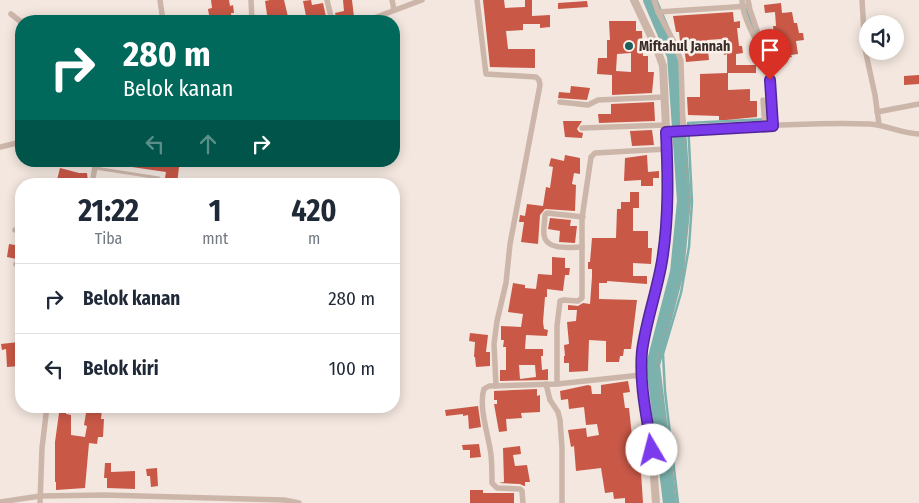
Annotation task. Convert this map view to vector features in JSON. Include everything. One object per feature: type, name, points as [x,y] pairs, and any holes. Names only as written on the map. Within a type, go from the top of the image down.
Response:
[{"type":"street","points":[[160,0],[162,15]]},
{"type":"street","points":[[250,0],[251,15]]},
{"type":"street","points":[[328,0],[331,15]]},
{"type":"street","points":[[392,0],[394,10]]},
{"type":"street","points":[[381,15],[422,0]]},
{"type":"street","points":[[477,0],[486,74],[536,77],[540,85],[510,244],[506,283],[497,321],[494,344],[496,386]]},
{"type":"street","points":[[634,0],[663,66],[668,129],[668,214],[662,264],[642,351],[641,375],[652,450],[656,503]]},
{"type":"street","points":[[654,0],[681,61],[686,131]]},
{"type":"street","points":[[862,0],[865,49],[879,124]]},
{"type":"street","points":[[658,12],[745,4],[766,55],[773,121]]},
{"type":"street","points":[[11,14],[15,17]]},
{"type":"street","points":[[560,102],[588,105],[598,100],[665,98]]},
{"type":"street","points":[[763,100],[764,124]]},
{"type":"street","points":[[877,112],[919,104]]},
{"type":"street","points":[[582,128],[686,131],[764,124],[773,121],[879,124],[908,134],[919,134]]},
{"type":"street","points":[[0,147],[15,143]]},
{"type":"street","points":[[557,384],[557,326],[560,302],[564,300],[578,301],[582,298],[583,217],[591,157],[595,154],[667,149]]},
{"type":"street","points":[[582,247],[555,246],[548,242],[544,235],[545,215],[547,214],[583,217]]},
{"type":"street","points":[[523,503],[522,491],[520,489],[497,488],[492,483],[491,455],[484,409],[484,389],[496,386],[557,384],[641,375]]},
{"type":"street","points":[[546,384],[550,400],[558,412],[560,420],[562,503]]},
{"type":"street","points":[[40,503],[42,448],[46,413]]},
{"type":"street","points":[[0,502],[40,496],[98,500],[284,500],[299,503]]},
{"type":"lane","points":[[105,167],[159,178]]},
{"type":"path","points":[[676,503],[661,399],[658,353],[684,266],[689,204],[686,131]]},
{"type":"building","points":[[211,0],[229,0],[230,6],[233,5],[234,13],[231,13],[231,15],[209,15],[208,9],[212,8]]},
{"type":"building","points":[[284,0],[288,15],[267,15],[265,1]]},
{"type":"building","points":[[311,0],[312,5],[323,3],[326,15],[306,15],[303,1]]},
{"type":"building","points":[[343,0],[352,0],[354,15],[336,15],[335,13],[344,11]]},
{"type":"building","points":[[483,0],[504,0],[505,8],[525,7],[525,0],[532,0],[532,16],[550,15],[550,27],[540,28],[540,24],[523,24],[523,30],[506,31],[508,49],[535,49],[535,68],[490,67]]},
{"type":"building","points":[[587,1],[588,7],[558,9],[558,3]]},
{"type":"building","points":[[781,3],[782,13],[792,12],[794,23],[797,23],[799,33],[803,33],[804,40],[796,41],[798,54],[785,58],[784,50],[774,51],[772,37],[774,36],[773,26],[776,26],[775,12],[765,13],[764,5]]},
{"type":"building","points":[[733,12],[734,22],[740,21],[740,28],[737,28],[739,46],[742,46],[743,53],[736,54],[736,65],[756,65],[756,73],[728,73],[728,90],[750,89],[750,101],[757,101],[757,117],[719,120],[719,116],[688,115],[687,97],[700,97],[700,74],[727,73],[727,54],[724,55],[721,39],[707,40],[709,60],[686,62],[684,47],[682,41],[680,41],[679,32],[676,32],[673,16]]},
{"type":"building","points":[[609,21],[636,21],[636,31],[642,31],[643,56],[648,56],[648,72],[654,72],[652,93],[612,95],[612,75],[597,74],[598,58],[607,58],[607,40],[610,40]],"holes":[[[631,53],[631,72],[616,71],[617,54]]]},
{"type":"building","points":[[919,75],[919,84],[904,85],[904,76]]},
{"type":"building","points":[[571,86],[590,88],[587,100],[558,98],[559,92],[570,93]]},
{"type":"building","points":[[654,102],[655,121],[599,123],[598,114],[611,114],[611,104]]},
{"type":"building","points":[[563,121],[582,121],[577,129],[583,133],[582,138],[565,137]]},
{"type":"building","points":[[652,130],[654,145],[632,146],[630,131]]},
{"type":"building","points":[[565,155],[580,158],[580,174],[574,173],[572,184],[576,185],[575,211],[545,209],[540,215],[538,244],[521,242],[524,222],[519,222],[520,215],[525,216],[527,204],[543,206],[546,187],[550,188],[553,167],[549,166],[551,158],[564,161]]},
{"type":"building","points":[[647,155],[648,172],[659,171],[659,178],[653,178],[653,186],[641,186],[641,180],[624,181],[625,158]]},
{"type":"building","points":[[132,167],[179,167],[178,178],[165,178],[166,172]]},
{"type":"building","points":[[60,168],[87,173],[88,178],[58,178]]},
{"type":"building","points":[[630,192],[639,192],[639,208],[633,208],[633,231],[648,231],[648,248],[652,248],[651,264],[633,263],[633,276],[647,276],[647,284],[607,281],[607,283],[599,283],[599,299],[637,300],[631,349],[624,349],[623,356],[620,356],[619,362],[606,362],[606,341],[589,340],[588,371],[569,372],[569,363],[564,363],[564,345],[569,344],[567,322],[576,321],[577,310],[568,310],[568,305],[590,304],[592,269],[588,269],[588,262],[590,262],[592,238],[616,238],[617,209],[621,209],[621,202],[630,202]]},
{"type":"building","points":[[550,218],[571,220],[570,226],[577,226],[575,243],[559,242],[560,231],[548,229]]},
{"type":"building","points":[[9,244],[15,245],[15,259],[7,257]]},
{"type":"building","points":[[552,257],[565,258],[565,268],[570,268],[569,275],[565,275],[563,291],[547,289],[547,297],[545,297],[543,322],[544,329],[548,330],[547,336],[526,335],[525,349],[543,349],[543,356],[541,356],[542,370],[548,369],[548,380],[500,381],[500,370],[506,370],[506,347],[503,347],[504,340],[501,340],[501,326],[521,327],[523,314],[508,312],[513,283],[525,285],[525,288],[536,289],[538,274],[552,275]],"holes":[[[519,365],[535,365],[536,377],[520,379]]]},
{"type":"building","points":[[470,333],[488,335],[486,352],[490,352],[490,366],[476,367],[474,357],[475,342],[469,341]]},
{"type":"building","points":[[15,342],[15,366],[7,367],[6,349],[2,350],[1,344]]},
{"type":"building","points":[[628,381],[630,392],[623,393],[625,408],[629,408],[632,436],[629,436],[632,457],[639,456],[640,466],[643,466],[644,472],[641,472],[643,503],[625,503],[625,498],[614,499],[613,492],[605,493],[601,468],[576,471],[574,446],[571,447],[568,430],[586,428],[587,437],[599,435],[597,424],[586,425],[584,407],[569,409],[568,399],[561,400],[560,391],[588,385],[591,386],[592,394],[601,394],[601,385]]},
{"type":"building","points":[[537,389],[537,396],[540,395],[540,412],[521,413],[522,418],[506,419],[507,431],[499,432],[494,404],[497,404],[497,400],[494,400],[494,391]]},
{"type":"building","points":[[478,406],[481,427],[469,429],[468,415],[446,416],[445,410]]},
{"type":"building","points":[[59,413],[71,415],[71,435],[85,437],[87,426],[84,425],[86,413],[102,413],[101,419],[104,419],[103,437],[98,437],[97,444],[89,443],[85,488],[56,490],[55,442]]},
{"type":"building","points":[[479,444],[481,457],[470,458],[470,450],[463,450],[462,445]]},
{"type":"building","points":[[520,446],[521,454],[513,455],[515,466],[527,465],[530,482],[525,482],[525,486],[499,483],[504,482],[503,448]]},
{"type":"building","points":[[105,463],[111,463],[111,472],[135,471],[135,489],[107,488],[107,478],[104,478]]},
{"type":"building","points":[[157,468],[158,486],[151,487],[150,476],[147,476],[146,469]]},
{"type":"building","points":[[470,490],[483,490],[483,493],[514,493],[514,503],[470,503]]},
{"type":"waterway","points":[[650,0],[674,56],[684,201],[677,272],[653,365],[670,503]]},
{"type":"waterway","points":[[746,9],[755,32]]},
{"type":"waterway","points":[[678,503],[665,391],[663,354],[681,293],[689,247],[692,202],[688,123],[770,119],[770,117]]},
{"type":"place","name":"Miftahul Jannah","points":[[629,46]]},
{"type":"route","points":[[652,450],[641,375],[642,351],[662,264],[668,214],[666,132],[773,126],[770,80]]}]
